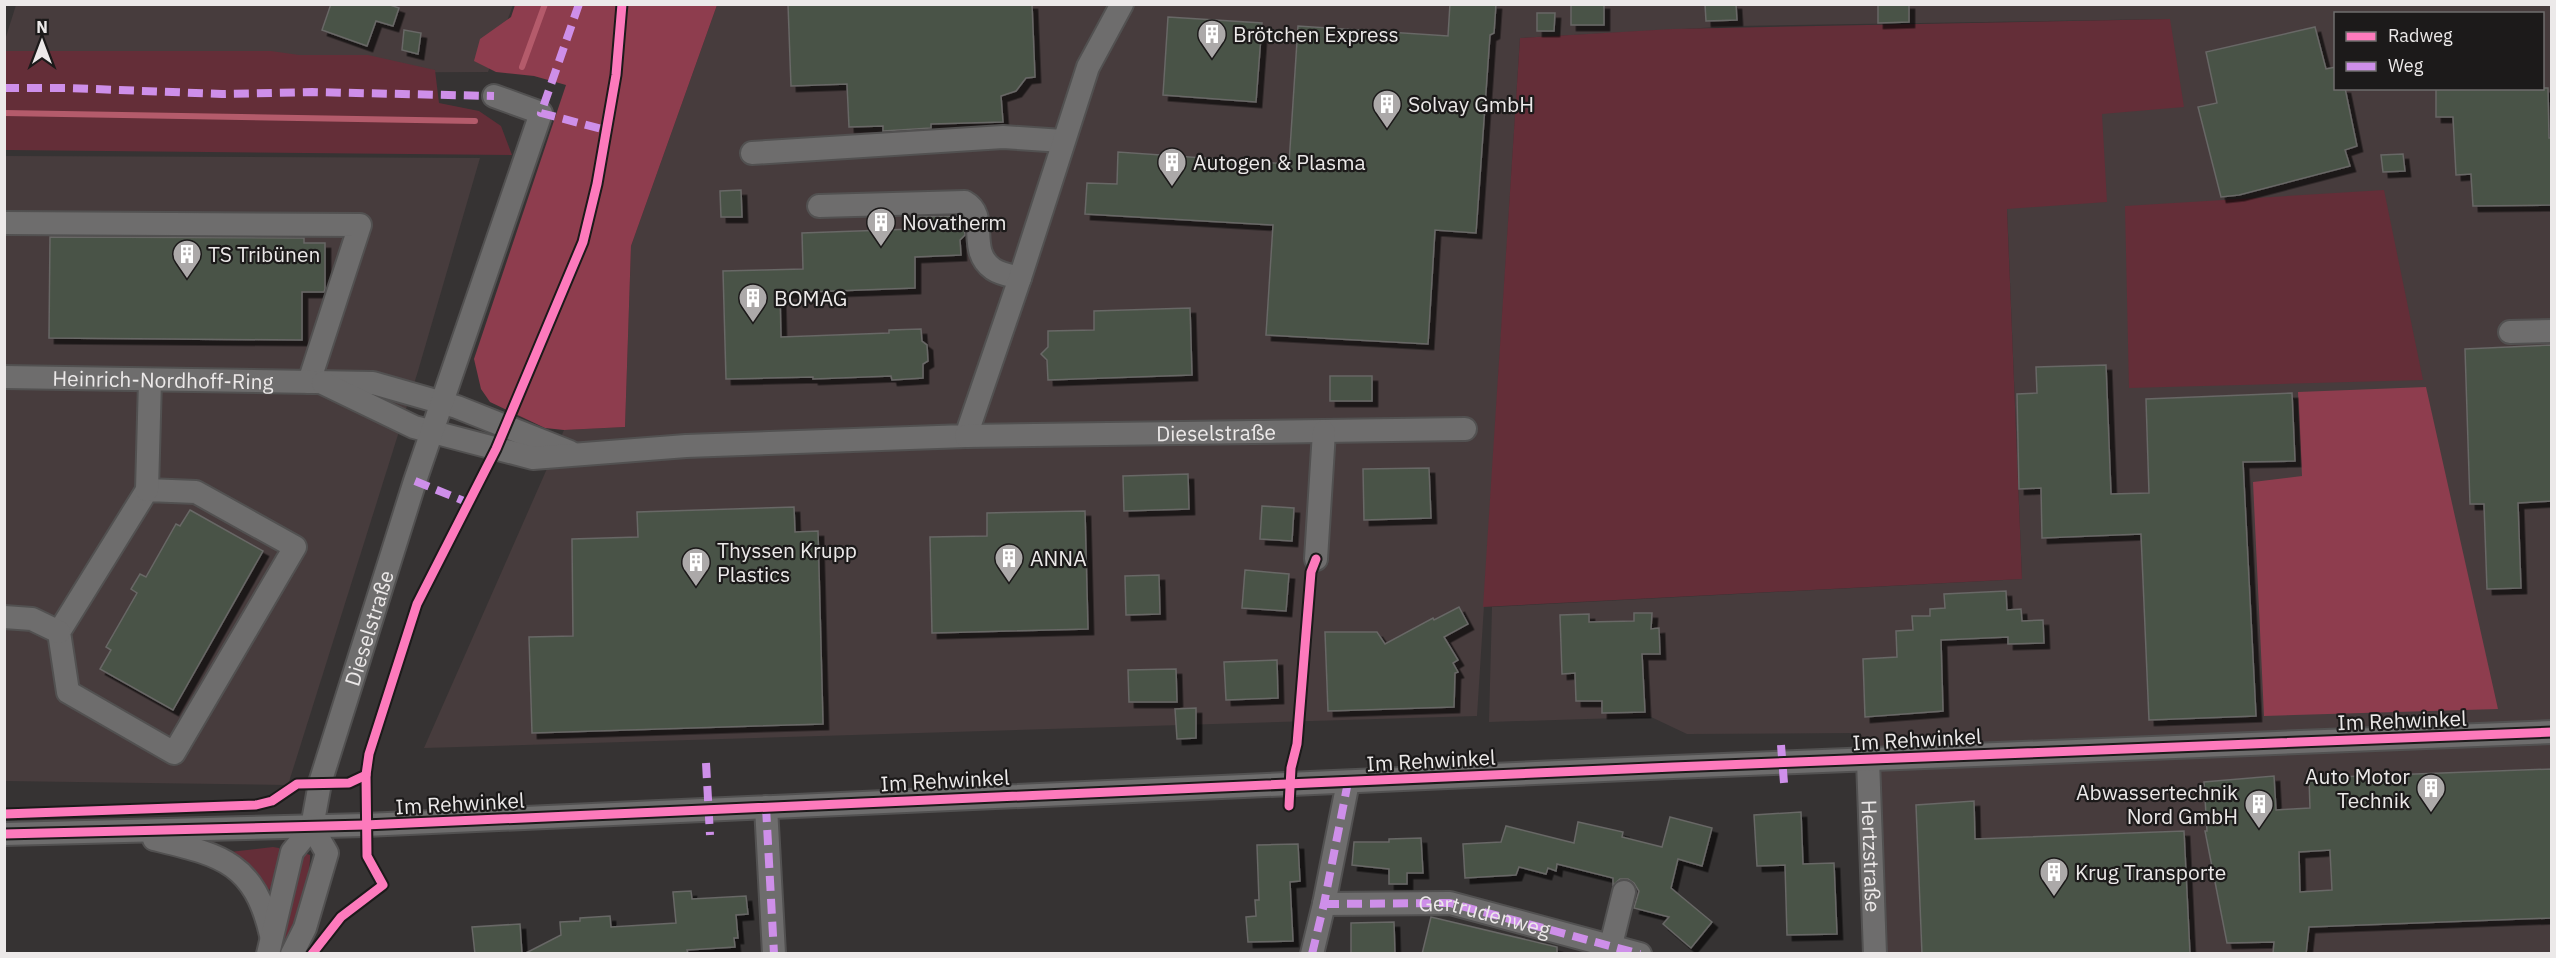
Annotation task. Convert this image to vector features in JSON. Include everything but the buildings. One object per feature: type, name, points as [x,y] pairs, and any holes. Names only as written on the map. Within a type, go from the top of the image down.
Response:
[{"type":"street","points":[[966,436],[1088,67],[1122,4]]},
{"type":"street","name":"Dieselstraße","points":[[312,827],[320,783],[432,433],[541,113],[494,96]]},
{"type":"street","points":[[752,153],[1003,138],[1063,141]]},
{"type":"street","points":[[819,206],[965,202],[973,206],[978,220],[978,247],[985,262],[994,270],[1020,278]]},
{"type":"street","points":[[4,223],[360,225],[316,382]]},
{"type":"street","points":[[2510,332],[2552,331]]},
{"type":"street","name":"Heinrich-Nordhoff-Ring","points":[[4,376],[373,384],[442,403]]},
{"type":"street","points":[[147,490],[196,492],[295,547],[174,753],[68,692],[59,632],[147,490],[150,380]]},
{"type":"street","name":"Heinrich-Nordhoff-Ring","points":[[316,382],[414,428],[432,433]]},
{"type":"street","name":"Dieselstraße","points":[[442,403],[574,453]]},
{"type":"street","name":"Dieselstraße","points":[[432,433],[533,458],[574,453],[686,447],[966,436],[1465,429]]},
{"type":"street","points":[[1316,560],[1324,432]]},
{"type":"street","points":[[4,617],[32,619],[59,632]]},
{"type":"street","name":"Im Rehwinkel","points":[[4,834],[312,827],[2552,732]]},
{"type":"street","name":"Hertzstraße","points":[[1868,760],[1875,954]]},
{"type":"street","points":[[1312,954],[1348,782]]},
{"type":"street","points":[[766,807],[774,954]]},
{"type":"street","points":[[270,946],[292,852],[312,827],[327,853],[304,928],[292,954]]},
{"type":"street","points":[[120,831],[215,855],[236,868],[257,891],[267,915],[270,946]]},
{"type":"street","points":[[1611,945],[1624,892]]},
{"type":"street","name":"Gertrudenweg","points":[[1324,904],[1450,903],[1640,954]]},
{"type":"shaded area","points":[[16,5],[513,5],[488,72],[5,74],[5,40]]},
{"type":"shaded area","points":[[515,5],[717,5],[631,246],[625,427],[564,430],[545,428],[490,402],[481,389],[474,359],[566,85],[534,76],[496,72],[474,61],[480,39],[511,17]]},
{"type":"shaded area","points":[[717,5],[2551,5],[2551,953],[1869,953],[1858,733],[1687,734],[1651,717],[1489,722],[1492,607],[2022,579],[2007,208],[2102,114],[2170,19],[1737,26],[1520,38],[1477,716],[424,748],[564,430],[625,427],[631,246]]},
{"type":"shaded area","points":[[2170,19],[2184,107],[2102,114],[2107,202],[2007,209],[2022,579],[1483,607],[1520,38],[1672,29]]},
{"type":"shaded area","points":[[5,51],[271,51],[299,55],[368,55],[435,70],[439,103],[479,111],[501,126],[512,155],[5,150]]},
{"type":"shaded area","points":[[5,156],[480,158],[418,371],[288,785],[5,781]]},
{"type":"shaded area","points":[[2384,190],[2423,380],[2129,388],[2125,206]]},
{"type":"shaded area","points":[[2426,387],[2498,709],[2264,716],[2253,482],[2302,476],[2298,392]]},
{"type":"shaded area","points":[[279,848],[281,853],[272,886],[268,891],[230,852]]},
{"type":"shaded area","points":[[304,853],[310,855],[306,887],[294,925],[285,940],[282,938],[301,857]]},
{"type":"waterway","points":[[522,67],[545,4]]},
{"type":"waterway","points":[[4,113],[475,121]]},
{"type":"marked path","points":[[579,4],[541,113],[606,130]]},
{"type":"marked path","points":[[4,88],[222,94],[312,92],[494,96]]},
{"type":"marked path","points":[[415,481],[469,503]]},
{"type":"marked path","points":[[1781,745],[1784,783]]},
{"type":"marked path","points":[[706,763],[710,835]]},
{"type":"marked path","points":[[1312,954],[1348,782]]},
{"type":"marked path","points":[[766,807],[774,954]]},
{"type":"marked path","points":[[1324,904],[1450,903],[1640,954]]},
{"type":"cycle path","points":[[312,954],[341,917],[383,885],[367,856],[366,775],[369,754],[417,604],[496,449],[583,242],[597,184],[616,75],[622,4]]},
{"type":"cycle path","points":[[1289,806],[1291,768],[1297,744],[1311,572],[1316,559]]},
{"type":"cycle path","points":[[4,834],[365,825],[1673,767],[2552,732]]},
{"type":"cycle path","points":[[4,814],[256,805],[272,801],[297,784],[349,783],[366,775]]},
{"type":"place","name":"Brötchen Express","points":[[1212,60]]},
{"type":"place","name":"Solvay GmbH","points":[[1387,130]]},
{"type":"place","name":"Autogen & Plasma","points":[[1172,188]]},
{"type":"place","name":"Novatherm","points":[[881,248]]},
{"type":"place","name":"TS Tribünen","points":[[187,280]]},
{"type":"place","name":"BOMAG","points":[[753,324]]},
{"type":"place","name":"ANNA","points":[[1009,584]]},
{"type":"place","name":"Thyssen Krupp Plastics","points":[[696,588]]},
{"type":"place","name":"Auto Motor Technik","points":[[2431,814]]},
{"type":"place","name":"Abwassertechnik Nord GmbH","points":[[2259,830]]},
{"type":"place","name":"Krug Transporte","points":[[2054,898]]}]
